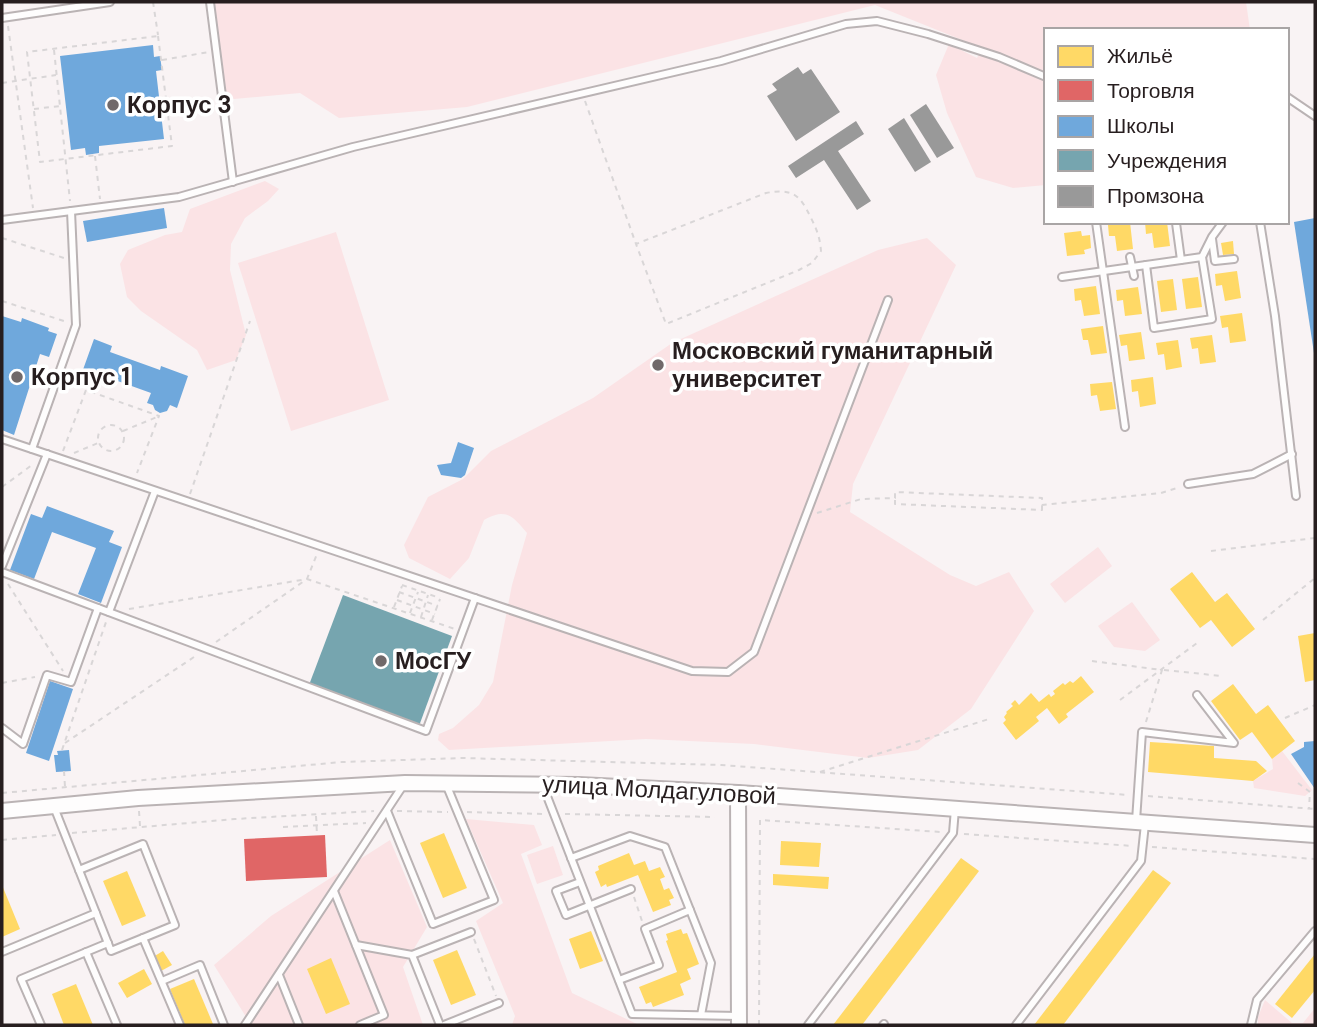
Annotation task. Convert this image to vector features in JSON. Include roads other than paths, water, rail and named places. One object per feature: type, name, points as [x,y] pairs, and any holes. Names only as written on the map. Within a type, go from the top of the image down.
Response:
[{"type":"street","name":"улица Молдагуловой","points":[[2,811],[138,798],[445,783],[738,793],[1315,835]]},
{"type":"street","points":[[738,793],[739,1021]]},
{"type":"lane","points":[[4,18],[110,2]]},
{"type":"lane","points":[[210,2],[233,182]]},
{"type":"lane","points":[[2,220],[179,197],[353,147],[721,61],[846,24],[877,21],[928,34],[999,57],[1044,76]]},
{"type":"lane","points":[[1289,98],[1315,116]]},
{"type":"lane","points":[[32,449],[76,326],[71,211]]},
{"type":"lane","points":[[1096,224],[1125,427]]},
{"type":"lane","points":[[1176,224],[1181,260]]},
{"type":"lane","points":[[1146,265],[1154,328],[1212,319],[1202,257],[1222,224]]},
{"type":"lane","points":[[1260,224],[1275,316],[1296,496]]},
{"type":"lane","points":[[1212,237],[1215,261],[1234,259]]},
{"type":"lane","points":[[1130,257],[1134,276]]},
{"type":"lane","points":[[1062,276],[1202,257]]},
{"type":"lane","points":[[2,439],[692,671],[728,672],[754,652],[888,300]]},
{"type":"lane","points":[[2,566],[47,454]]},
{"type":"lane","points":[[1188,484],[1253,474],[1292,454]]},
{"type":"lane","points":[[109,612],[155,491]]},
{"type":"lane","points":[[2,572],[426,731],[475,598]]},
{"type":"lane","points":[[2,729],[23,744],[47,674],[71,682],[98,608]]},
{"type":"lane","points":[[1016,1025],[1141,861],[1142,732],[1234,743],[1197,695]]},
{"type":"lane","points":[[245,1025],[405,783]]},
{"type":"lane","points":[[387,811],[433,924],[494,900],[445,783]]},
{"type":"lane","points":[[542,785],[632,1014],[701,1015],[739,1021]]},
{"type":"lane","points":[[54,806],[79,870],[111,951],[175,925],[143,844],[79,870]]},
{"type":"lane","points":[[808,1025],[953,833],[955,809]]},
{"type":"lane","points":[[571,858],[629,836],[665,847],[711,963],[701,1015]]},
{"type":"lane","points":[[580,882],[556,891],[566,915],[631,889]]},
{"type":"lane","points":[[334,891],[384,1015],[360,1025]]},
{"type":"lane","points":[[619,980],[659,965],[645,929],[690,911]]},
{"type":"lane","points":[[2,952],[96,913]]},
{"type":"lane","points":[[1251,1025],[1257,1000],[1315,931]]},
{"type":"lane","points":[[356,945],[412,955],[471,932]]},
{"type":"lane","points":[[143,937],[180,1025]]},
{"type":"lane","points":[[41,1025],[21,979],[108,943]]},
{"type":"lane","points":[[86,952],[117,1025]]},
{"type":"lane","points":[[412,955],[442,1025],[499,1003]]},
{"type":"lane","points":[[162,981],[200,965],[224,1025]]},
{"type":"lane","points":[[279,975],[299,1025]]},
{"type":"place","name":"Корпус 3","points":[[113,105]]},
{"type":"place","name":"Московский гуманитарный университет","points":[[658,365]]},
{"type":"place","name":"Корпус 1","points":[[17,377]]},
{"type":"place","name":"МосГУ","points":[[381,661]]}]
